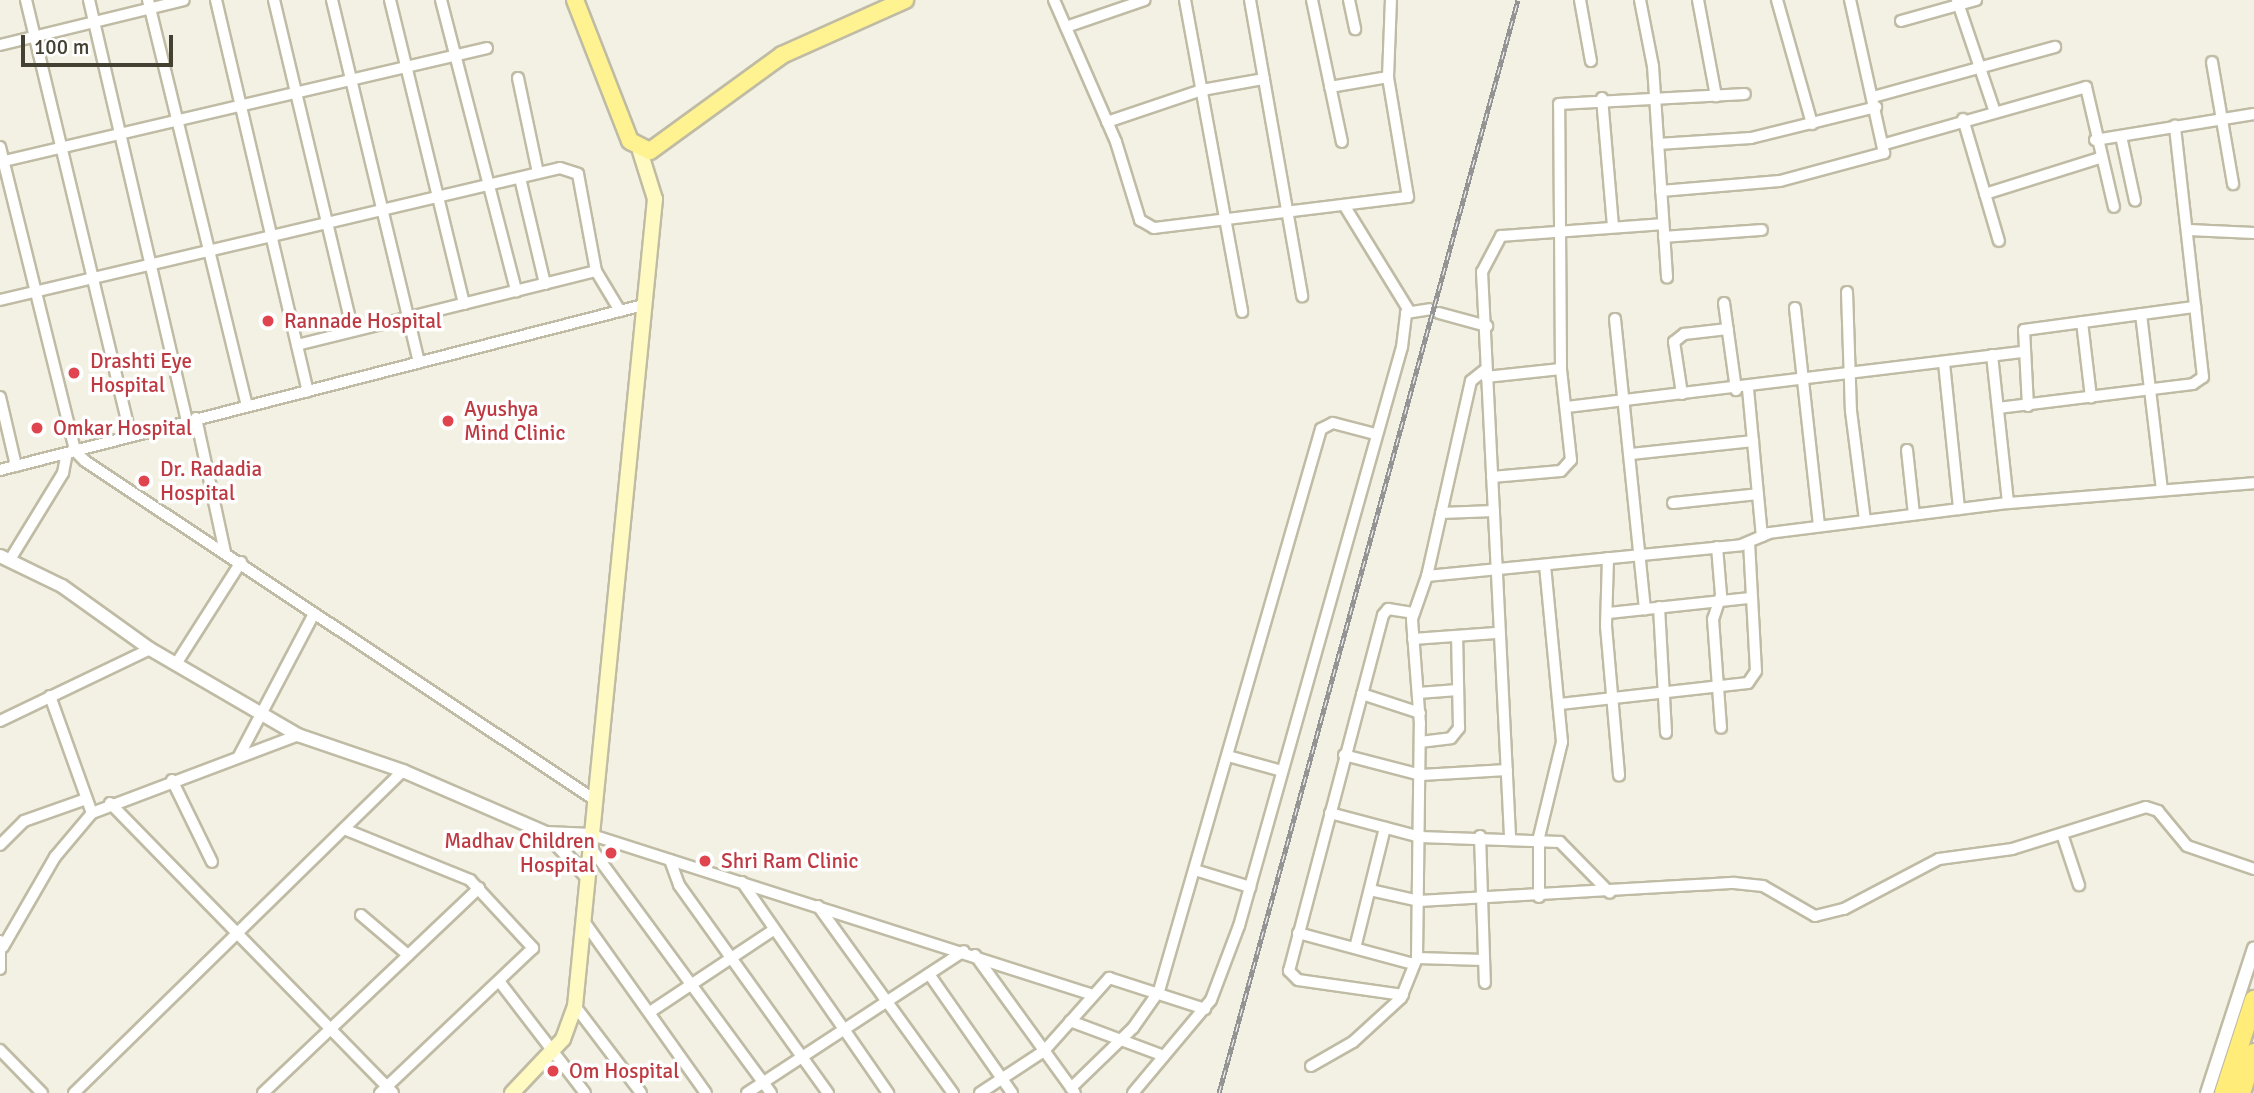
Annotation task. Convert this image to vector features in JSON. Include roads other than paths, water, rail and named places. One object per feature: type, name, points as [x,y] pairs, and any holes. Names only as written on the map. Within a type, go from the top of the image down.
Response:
[{"type":"highway","points":[[2224,1093],[2254,1000]]},
{"type":"highway","points":[[2241,1093],[2254,1053]]},
{"type":"main road","points":[[521,1090],[556,1048],[575,1006],[655,199],[640,150],[617,112],[575,0]]},
{"type":"main road","points":[[640,150],[659,147],[820,33],[905,0]]},
{"type":"street","points":[[26,0],[64,146],[92,279],[131,436]]},
{"type":"street","points":[[89,0],[150,265],[225,552]]},
{"type":"street","points":[[0,45],[149,4],[184,0]]},
{"type":"street","points":[[216,0],[308,391]]},
{"type":"street","points":[[274,0],[353,331]]},
{"type":"street","points":[[332,0],[379,212],[419,362]]},
{"type":"street","points":[[390,0],[436,198],[464,304]]},
{"type":"street","points":[[441,0],[516,291]]},
{"type":"street","points":[[1054,0],[1107,122],[1143,225],[1225,219],[1343,205],[1411,193],[1388,77],[1391,0]]},
{"type":"street","points":[[1066,27],[1145,0]]},
{"type":"street","points":[[1185,0],[1242,312]]},
{"type":"street","points":[[1250,0],[1302,296]]},
{"type":"street","points":[[1312,0],[1342,142]]},
{"type":"street","points":[[1349,0],[1354,29]]},
{"type":"street","points":[[1580,0],[1591,61]]},
{"type":"street","points":[[1640,0],[1656,96],[1667,278]]},
{"type":"street","points":[[1698,0],[1716,96]]},
{"type":"street","points":[[1777,0],[1812,124]]},
{"type":"street","points":[[1661,191],[1780,181],[1880,155],[1885,144],[1850,0]]},
{"type":"street","points":[[1901,22],[1958,2],[1976,0]]},
{"type":"street","points":[[1958,2],[1994,109]]},
{"type":"street","points":[[149,4],[247,406]]},
{"type":"street","points":[[1658,144],[1751,138],[1812,124],[2055,47]]},
{"type":"street","points":[[2,161],[487,48]]},
{"type":"street","points":[[2212,62],[2233,184]]},
{"type":"street","points":[[1330,86],[1388,77]]},
{"type":"street","points":[[518,78],[538,173]]},
{"type":"street","points":[[1107,122],[1202,90],[1264,79]]},
{"type":"street","points":[[1885,144],[1994,109],[2086,87],[2095,141],[2114,207]]},
{"type":"street","points":[[1492,478],[1566,470],[1567,407],[1561,369],[1562,228],[1556,109],[1565,101],[1602,98],[1745,94]]},
{"type":"street","points":[[1602,98],[1613,226]]},
{"type":"street","points":[[2095,141],[2254,114]]},
{"type":"street","points":[[1963,119],[1998,241]]},
{"type":"street","points":[[1998,408],[2150,390],[2203,377],[2187,206],[2175,126]]},
{"type":"street","points":[[2121,136],[2135,201]]},
{"type":"street","points":[[0,147],[37,292],[71,452],[64,473],[5,557],[150,649],[298,735],[403,771],[546,833],[670,860],[975,954],[1093,995]]},
{"type":"street","points":[[1985,194],[2100,158]]},
{"type":"street","points":[[0,300],[538,173],[570,169],[578,174],[596,271],[620,311]]},
{"type":"street","points":[[520,178],[545,284]]},
{"type":"street","points":[[1133,1093],[1205,1009],[1250,887],[1404,325],[1407,311],[1343,205]]},
{"type":"street","points":[[1510,836],[1496,633],[1494,511],[1486,373],[1487,326],[1482,272],[1494,240],[1562,228],[1663,224]]},
{"type":"street","points":[[2189,226],[2254,233]]},
{"type":"street","points":[[1664,237],[1762,230]]},
{"type":"street","points":[[297,345],[596,271]]},
{"type":"street","points":[[1847,292],[1850,376],[1865,520]]},
{"type":"street","points":[[1724,303],[1736,390]]},
{"type":"street","points":[[0,470],[643,305]]},
{"type":"street","points":[[2028,405],[2022,352],[2024,330],[2195,307]]},
{"type":"street","points":[[1795,309],[1819,526]]},
{"type":"street","points":[[1407,311],[1434,311],[1487,326]]},
{"type":"street","points":[[2141,314],[2162,489]]},
{"type":"street","points":[[1615,319],[1646,609]]},
{"type":"street","points":[[2082,322],[2091,397]]},
{"type":"street","points":[[1682,394],[1674,342],[1684,334],[1728,329]]},
{"type":"street","points":[[1567,407],[1748,389],[2022,352]]},
{"type":"street","points":[[1992,355],[2008,503]]},
{"type":"street","points":[[1944,363],[1959,509]]},
{"type":"street","points":[[1311,1066],[1361,1036],[1404,995],[1415,961],[1421,775],[1413,613],[1427,576],[1471,381],[1486,373],[1561,369]]},
{"type":"street","points":[[1748,389],[1762,536]]},
{"type":"street","points":[[0,397],[16,466]]},
{"type":"street","points":[[975,954],[1074,1090],[1120,1041],[1159,991],[1321,429],[1333,423],[1376,434]]},
{"type":"street","points":[[1631,454],[1753,441]]},
{"type":"street","points":[[1907,450],[1914,514]]},
{"type":"street","points":[[71,452],[241,562],[314,614],[595,800]]},
{"type":"street","points":[[1427,576],[1545,567],[1749,543],[1762,536],[1819,526],[2008,503],[2254,483]]},
{"type":"street","points":[[1673,503],[1758,494]]},
{"type":"street","points":[[1441,513],[1494,511]]},
{"type":"street","points":[[1560,704],[1748,683],[1756,671],[1749,543]]},
{"type":"street","points":[[1717,547],[1719,601],[1713,619],[1721,729]]},
{"type":"street","points":[[1608,558],[1612,697],[1619,775]]},
{"type":"street","points":[[176,664],[241,562]]},
{"type":"street","points":[[1539,897],[1539,837],[1562,742],[1545,567]]},
{"type":"street","points":[[1608,612],[1750,598]]},
{"type":"street","points":[[1659,607],[1666,733]]},
{"type":"street","points":[[1404,995],[1293,979],[1298,933],[1382,615],[1388,609],[1413,613]]},
{"type":"street","points":[[239,756],[257,712],[314,614]]},
{"type":"street","points":[[1413,639],[1496,633]]},
{"type":"street","points":[[1420,742],[1456,734],[1457,636]]},
{"type":"street","points":[[0,721],[150,649]]},
{"type":"street","points":[[1418,693],[1458,690]]},
{"type":"street","points":[[1362,694],[1420,713]]},
{"type":"street","points":[[50,696],[92,813]]},
{"type":"street","points":[[0,969],[1,944],[55,857],[92,813],[110,803],[298,735]]},
{"type":"street","points":[[1343,755],[1421,775],[1507,770]]},
{"type":"street","points":[[1228,756],[1282,771]]},
{"type":"street","points":[[74,1093],[403,771]]},
{"type":"street","points":[[172,780],[212,862]]},
{"type":"street","points":[[0,845],[24,821],[86,799]]},
{"type":"street","points":[[110,803],[330,1028],[387,1091],[499,981],[532,944],[479,888],[344,829]]},
{"type":"street","points":[[1370,890],[1419,901],[1610,893],[1734,883],[1763,886],[1792,906],[1815,916],[1836,912],[1939,859],[2012,849],[2152,808],[2188,846],[2254,869]]},
{"type":"street","points":[[1330,813],[1420,837],[1539,837],[1564,844],[1610,893]]},
{"type":"street","points":[[1355,948],[1385,828]]},
{"type":"street","points":[[546,833],[587,877]]},
{"type":"street","points":[[2062,834],[2080,885]]},
{"type":"street","points":[[1480,836],[1485,983]]},
{"type":"street","points":[[591,841],[771,1093]]},
{"type":"street","points":[[670,860],[676,881],[828,1093]]},
{"type":"street","points":[[1195,870],[1250,887]]},
{"type":"street","points":[[742,883],[772,931],[888,1093]]},
{"type":"street","points":[[263,1093],[479,888]]},
{"type":"street","points":[[818,906],[953,1093]]},
{"type":"street","points":[[361,915],[408,955]]},
{"type":"street","points":[[583,920],[706,1093]]},
{"type":"street","points":[[650,1012],[772,931]]},
{"type":"street","points":[[1298,933],[1415,961],[1485,960]]},
{"type":"street","points":[[2207,1093],[2254,948]]},
{"type":"street","points":[[747,1093],[845,1032],[964,951]]},
{"type":"street","points":[[929,974],[1012,1093]]},
{"type":"street","points":[[980,1093],[1044,1051],[1093,995],[1115,977],[1205,1009]]},
{"type":"street","points":[[499,981],[556,1048],[585,1093]]},
{"type":"street","points":[[575,1006],[640,1093]]},
{"type":"street","points":[[1070,1021],[1164,1056]]},
{"type":"street","points":[[0,1050],[42,1093]]},
{"type":"railway","points":[[1219,1093],[1518,0]]},
{"type":"place","name":"Rannade Hospital","points":[[268,321]]},
{"type":"place","name":"Drashti Eye Hospital","points":[[74,373]]},
{"type":"place","name":"Ayushya Mind Clinic","points":[[448,421]]},
{"type":"place","name":"Omkar Hospital","points":[[37,428]]},
{"type":"place","name":"Dr. Radadia Hospital","points":[[144,481]]},
{"type":"place","name":"Madhav Children Hospital","points":[[611,853]]},
{"type":"place","name":"Shri Ram Clinic","points":[[705,861]]},
{"type":"place","name":"Om Hospital","points":[[553,1071]]}]
